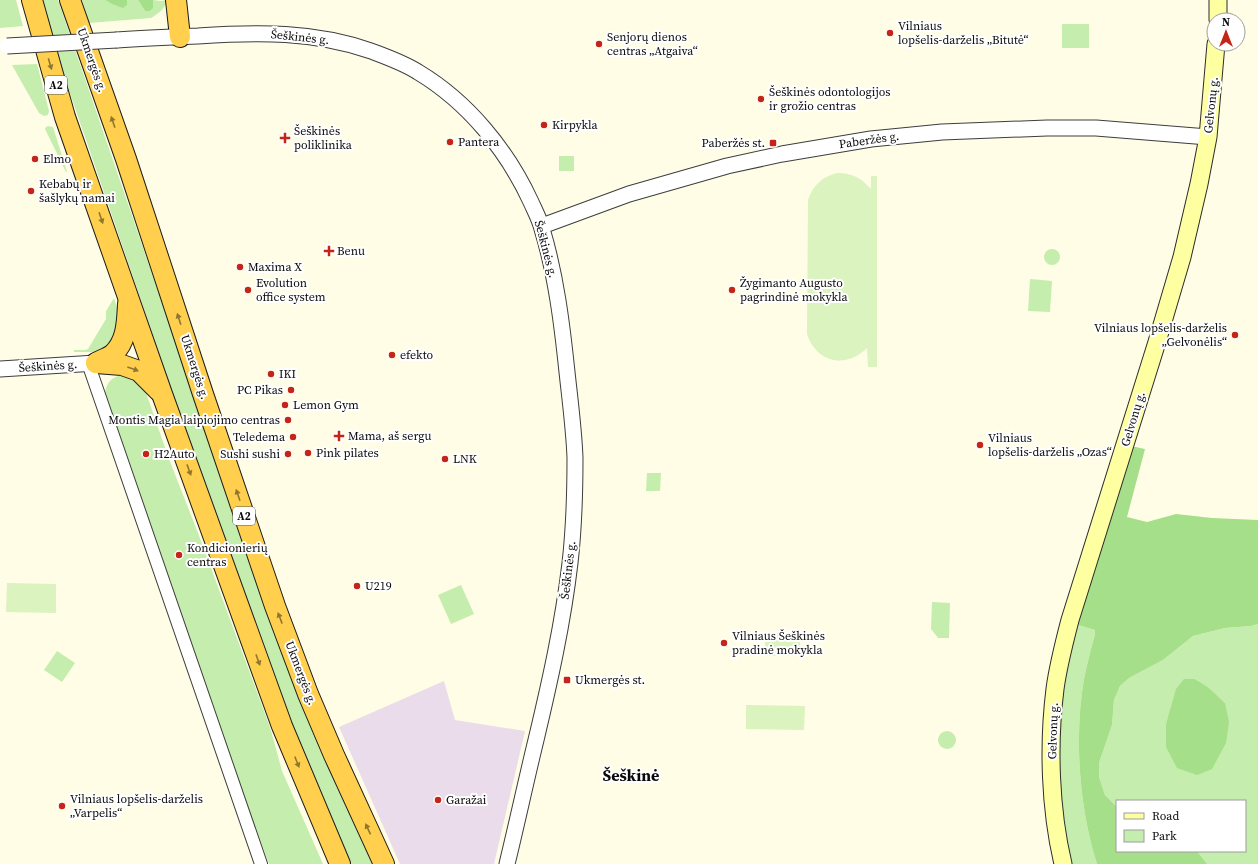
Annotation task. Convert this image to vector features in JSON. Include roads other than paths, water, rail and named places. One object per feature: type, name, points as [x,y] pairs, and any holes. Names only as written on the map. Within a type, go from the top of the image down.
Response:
[{"type":"highway","name":"A2","points":[[32,0],[65,117],[162,394],[282,726],[340,864]]},
{"type":"highway","name":"Ukmergės g.","points":[[70,0],[126,159],[203,394],[275,606],[308,694],[384,864]]},
{"type":"highway","points":[[176,0],[185,36]]},
{"type":"highway","points":[[185,36],[186,0]]},
{"type":"highway","points":[[92,363],[112,354],[124,340],[127,325],[128,296]]},
{"type":"highway","points":[[92,363],[122,366],[139,371],[162,394]]},
{"type":"main road","points":[[1218,0],[1218,12]]},
{"type":"main road","name":"Gelvonų g.","points":[[1063,864],[1053,798],[1052,759],[1052,721],[1060,660],[1070,620],[1182,257],[1208,137],[1215,52]]},
{"type":"street","name":"Šeškinės g.","points":[[4,46],[258,33],[291,34],[350,45],[371,51],[418,72],[453,99],[486,130],[522,183],[542,226],[555,284],[563,337],[575,456],[574,510],[570,561],[560,631],[507,864]]},
{"type":"street","name":"Paberžės g.","points":[[542,226],[629,194],[727,166],[782,154],[872,139],[942,132],[1047,128],[1102,129],[1208,137]]},
{"type":"street","name":"Šeškinės g.","points":[[0,369],[92,363]]},
{"type":"street","points":[[92,363],[261,864]]},
{"type":"place","name":"Vilniaus lopšelis-darželis „Bitutė“","points":[[890,33]]},
{"type":"place","name":"Senjorų dienos centras „Atgaiva“","points":[[599,44]]},
{"type":"place","name":"Šeškinės odontologijos ir grožio centras","points":[[761,99]]},
{"type":"place","name":"Kirpykla","points":[[544,125]]},
{"type":"place","name":"Šeškinės poliklinika","points":[[285,138]]},
{"type":"place","name":"Pantera","points":[[450,142]]},
{"type":"place","name":"Paberžės st.","points":[[773,143]]},
{"type":"place","name":"Elmo","points":[[35,159]]},
{"type":"place","name":"Kebabų ir šašlykų namai","points":[[31,191]]},
{"type":"place","name":"Benu","points":[[329,251]]},
{"type":"place","name":"Maxima X","points":[[240,267]]},
{"type":"place","name":"Evolution office system","points":[[248,290]]},
{"type":"place","name":"Žygimanto Augusto pagrindinė mokykla","points":[[732,290]]},
{"type":"place","name":"Vilniaus lopšelis-darželis „Gelvonėlis“","points":[[1235,335]]},
{"type":"place","name":"efekto","points":[[392,355]]},
{"type":"place","name":"IKI","points":[[271,374]]},
{"type":"place","name":"PC Pikas","points":[[291,390]]},
{"type":"place","name":"Lemon Gym","points":[[285,405]]},
{"type":"place","name":"Montis Magia laipiojimo centras","points":[[288,420]]},
{"type":"place","name":"Mama, aš sergu","points":[[339,436]]},
{"type":"place","name":"Teledema","points":[[293,437]]},
{"type":"place","name":"Vilniaus lopšelis-darželis „Ozas“","points":[[980,445]]},
{"type":"place","name":"Pink pilates","points":[[308,453]]},
{"type":"place","name":"H2Auto","points":[[146,454]]},
{"type":"place","name":"Sushi sushi","points":[[288,454]]},
{"type":"place","name":"LNK","points":[[445,459]]},
{"type":"place","name":"Kondicionierių centras","points":[[179,555]]},
{"type":"place","name":"U219","points":[[357,586]]},
{"type":"place","name":"Vilniaus Šeškinės pradinė mokykla","points":[[724,643]]},
{"type":"place","name":"Ukmergės st.","points":[[567,680]]},
{"type":"place","name":"Garažai","points":[[438,800]]},
{"type":"place","name":"Vilniaus lopšelis-darželis „Varpelis“","points":[[62,806]]},
{"type":"district","name":"Šeškinė","points":[[631,775]]}]
